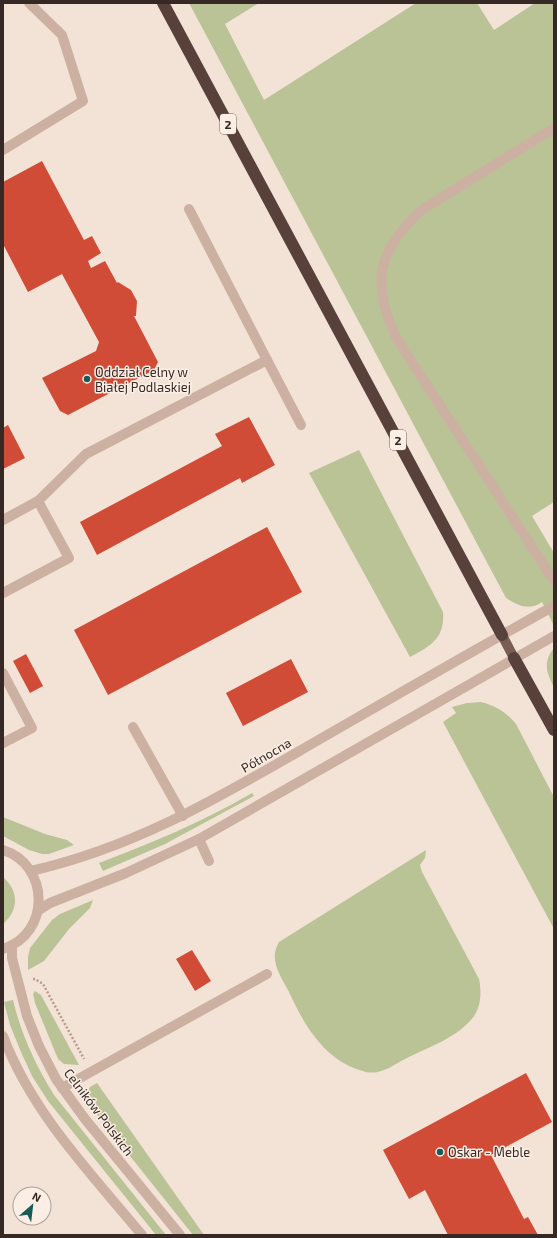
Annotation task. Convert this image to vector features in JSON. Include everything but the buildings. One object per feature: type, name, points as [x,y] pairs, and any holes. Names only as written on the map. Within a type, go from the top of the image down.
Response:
[{"type":"highway","name":"2","points":[[163,3],[502,635]]},
{"type":"highway","points":[[514,658],[554,730]]},
{"type":"main road","points":[[502,635],[514,658]]},
{"type":"street","points":[[3,150],[83,101],[62,36],[29,3]]},
{"type":"street","points":[[554,128],[420,211],[402,228],[391,244],[384,262],[381,278],[381,295],[384,310],[397,339],[554,581]]},
{"type":"street","points":[[189,209],[301,424]]},
{"type":"street","points":[[3,520],[38,501],[86,454],[267,360]]},
{"type":"street","points":[[3,593],[69,558],[38,501]]},
{"type":"street","name":"Północna","points":[[31,871],[115,845],[183,816],[222,796],[554,606]]},
{"type":"street","points":[[38,910],[50,903],[126,873],[199,840],[554,636]]},
{"type":"street","points":[[3,673],[32,728],[3,743]]},
{"type":"street","points":[[133,727],[183,816]]},
{"type":"street","points":[[199,840],[210,860]]},
{"type":"street","points":[[3,850],[17,857],[31,871],[39,890],[38,910],[34,922],[27,933],[7,947]]},
{"type":"street","name":"Celników Polskich","points":[[7,947],[12,958],[32,1029],[46,1062],[62,1088],[180,1235]]},
{"type":"street","points":[[62,1088],[267,974]]},
{"type":"street","points":[[3,1036],[21,1077],[41,1110],[142,1235]]},
{"type":"path","points":[[29,980],[35,979],[43,984],[90,1072]]},
{"type":"green space","points":[[189,3],[259,3],[225,24],[264,100],[416,3],[477,3],[494,30],[535,3],[554,3],[554,502],[532,516],[554,553],[554,626],[542,602],[528,607],[519,605],[506,598]]},
{"type":"green space","points":[[359,450],[443,612],[442,628],[439,635],[430,645],[410,657],[309,473]]},
{"type":"green space","points":[[554,648],[554,687],[549,677],[547,662]]},
{"type":"green space","points":[[481,702],[500,710],[516,724],[554,797],[554,929],[443,722],[456,713],[452,707],[467,703]]},
{"type":"green space","points":[[252,793],[254,796],[165,844],[103,871],[99,863],[196,823]]},
{"type":"green space","points":[[3,817],[45,834],[67,840],[74,845],[49,854],[42,854],[29,850],[3,836]]},
{"type":"green space","points":[[426,850],[425,858],[420,865],[422,872],[479,979],[480,1001],[474,1017],[448,1038],[384,1070],[379,1072],[365,1072],[338,1059],[317,1040],[309,1029],[279,974],[275,962],[276,949],[279,942]]},
{"type":"green space","points":[[3,877],[12,888],[15,900],[12,913],[3,924]]},
{"type":"green space","points":[[93,900],[90,908],[69,929],[44,961],[28,970],[30,948],[52,920],[60,914]]},
{"type":"green space","points":[[35,991],[41,995],[79,1065],[64,1064],[58,1059],[35,1003],[33,994]]},
{"type":"green space","points":[[13,1000],[20,1025],[30,1049],[41,1073],[54,1095],[166,1235],[156,1235],[48,1101],[32,1076],[10,1025],[4,1002]]},
{"type":"green space","points":[[97,1083],[204,1235],[193,1235],[87,1102],[86,1096],[90,1087]]},
{"type":"place","name":"Oddział Celny w Białej Podlaskiej","points":[[87,379]]},
{"type":"place","name":"Oskar - Meble","points":[[440,1152]]}]
